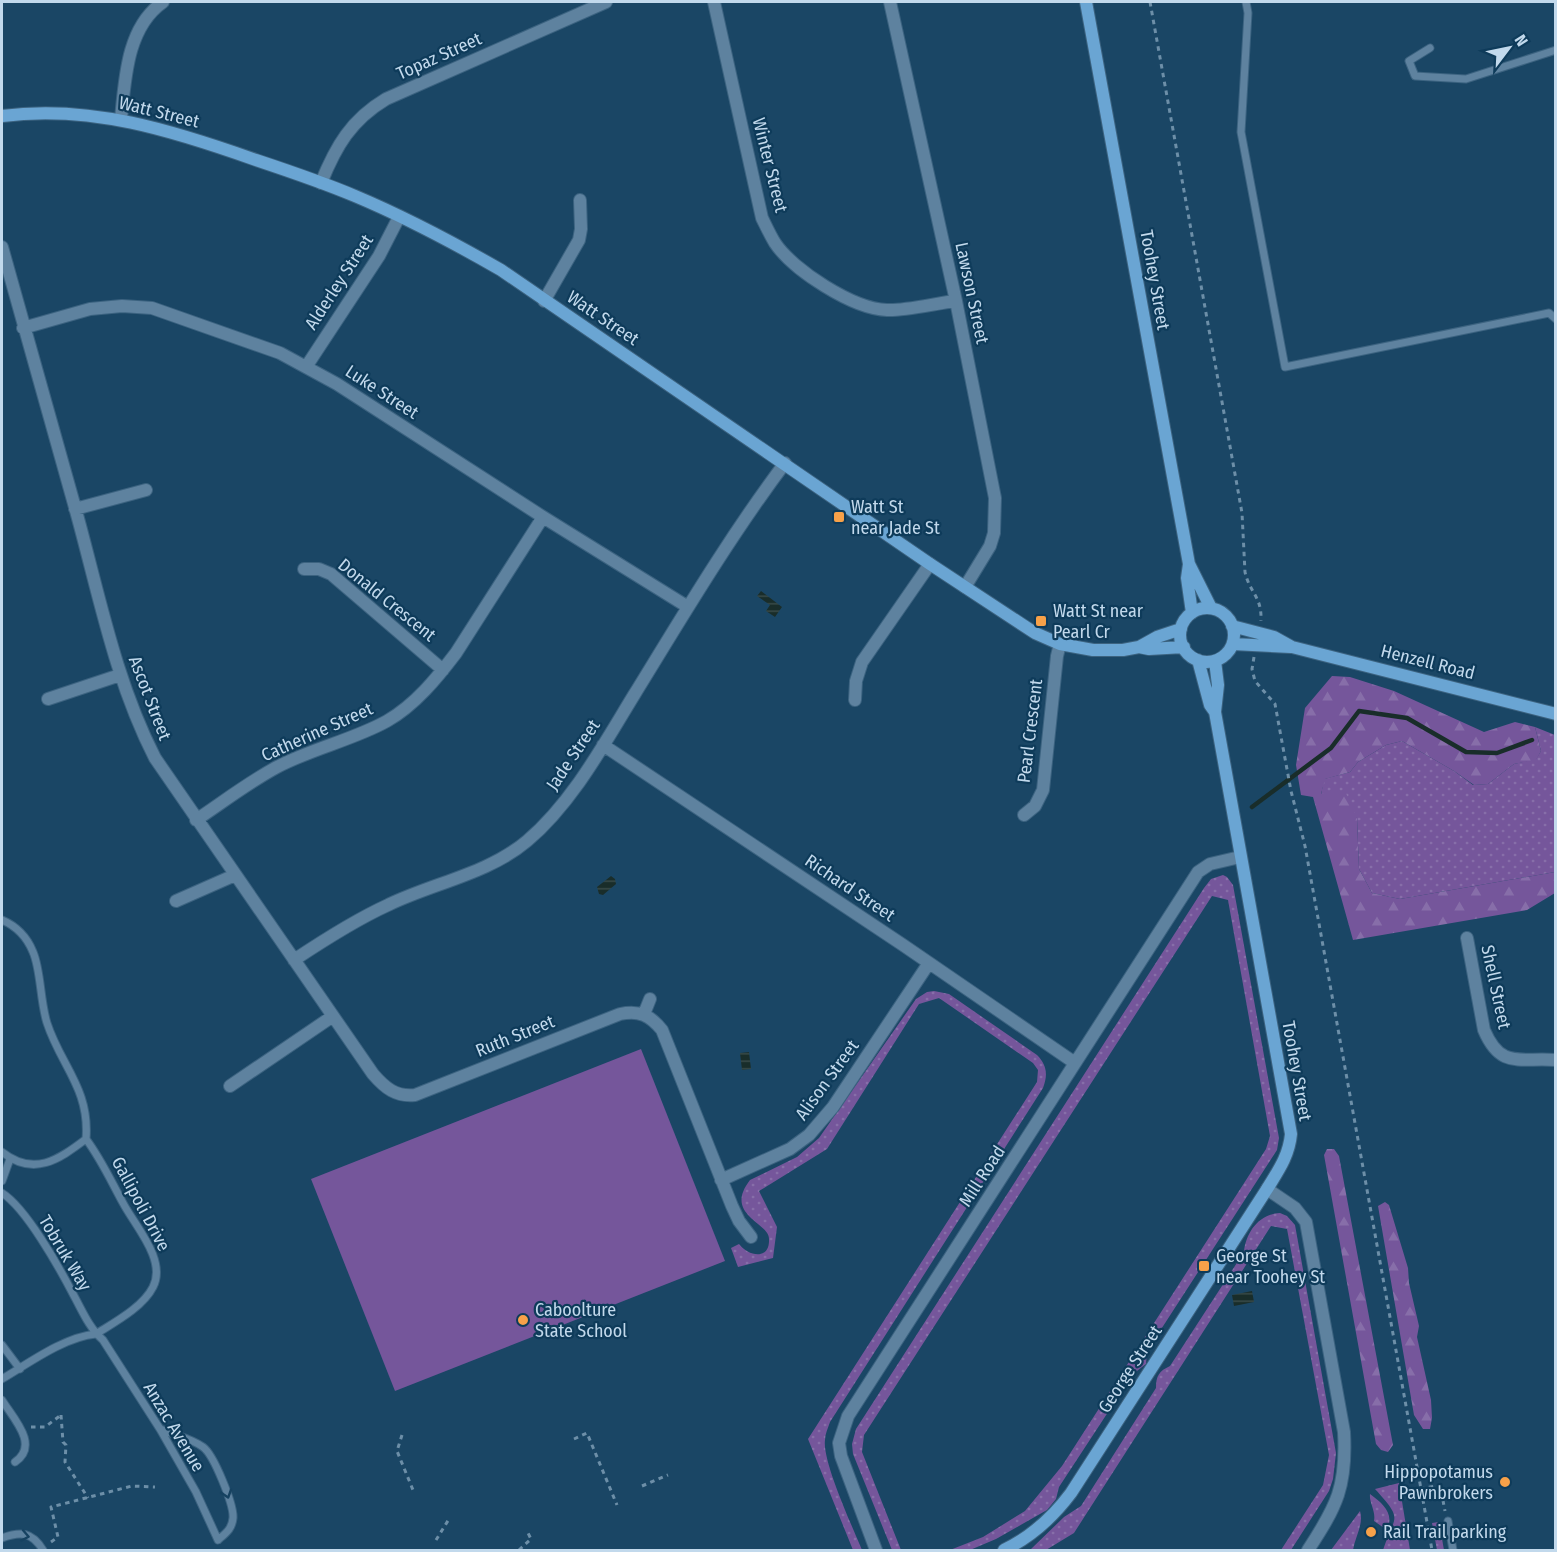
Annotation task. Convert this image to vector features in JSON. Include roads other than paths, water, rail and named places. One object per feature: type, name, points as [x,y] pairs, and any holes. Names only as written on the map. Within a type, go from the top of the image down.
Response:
[{"type":"main road","name":"Toohey Street","points":[[1086,2],[1189,564],[1210,609]]},
{"type":"main road","name":"Watt Street","points":[[2,116],[69,113],[121,119],[203,141],[352,195],[459,246],[501,270],[1013,620],[1060,644],[1079,648],[1108,651],[1139,647],[1149,649],[1184,647]]},
{"type":"main road","name":"Toohey Street","points":[[1189,564],[1187,578],[1192,613]]},
{"type":"main road","points":[[1201,609],[1210,609],[1224,614],[1232,626],[1234,635],[1233,644],[1226,654],[1215,661],[1198,660],[1190,655],[1184,647],[1181,629],[1185,620],[1192,613],[1201,609]]},
{"type":"main road","name":"Henzell Road","points":[[1232,626],[1274,637],[1292,647]]},
{"type":"main road","name":"Watt Street","points":[[1139,647],[1157,637],[1181,629]]},
{"type":"main road","name":"Henzell Road","points":[[1233,644],[1292,647],[1556,714]]},
{"type":"main road","name":"Toohey Street","points":[[1198,660],[1208,699],[1215,712]]},
{"type":"main road","name":"Toohey Street","points":[[1215,661],[1218,685],[1215,712],[1291,1134],[1286,1158],[1267,1189]]},
{"type":"main road","name":"George Street","points":[[1004,1551],[1054,1515],[1071,1493],[1267,1189]]},
{"type":"street","points":[[121,119],[135,37],[142,21],[152,9],[163,2]]},
{"type":"street","name":"Topaz Street","points":[[321,183],[344,136],[371,108],[386,99],[606,2]]},
{"type":"street","name":"Winter Street","points":[[714,2],[762,218],[775,243],[812,277],[831,290],[860,303],[887,310],[956,301]]},
{"type":"street","name":"Lawson Street","points":[[890,2],[956,301],[995,498],[996,513],[990,546],[965,587]]},
{"type":"street","points":[[544,301],[579,240],[580,200]]},
{"type":"street","name":"Alderley Street","points":[[306,367],[379,256],[399,217]]},
{"type":"street","name":"Ascot Street","points":[[2,248],[120,675],[139,728],[154,758],[373,1074],[382,1085],[398,1095]]},
{"type":"street","name":"Luke Street","points":[[24,327],[90,309],[122,306],[152,308],[280,353],[346,390],[688,608]]},
{"type":"street","name":"Jade Street","points":[[294,960],[389,904],[504,857],[525,843],[545,825],[603,745],[688,608],[785,463]]},
{"type":"street","points":[[75,509],[146,490]]},
{"type":"street","name":"Catherine Street","points":[[196,820],[276,767],[389,720],[408,706],[443,670],[470,632],[543,517]]},
{"type":"street","points":[[855,700],[856,681],[865,656],[930,564]]},
{"type":"street","name":"Donald Crescent","points":[[304,569],[319,569],[331,574],[443,670]]},
{"type":"street","name":"Pearl Crescent","points":[[1024,815],[1035,806],[1043,790],[1060,644]]},
{"type":"street","points":[[48,699],[120,675]]},
{"type":"street","name":"Richard Street","points":[[603,745],[1075,1063]]},
{"type":"street","name":"Mill Road","points":[[876,1551],[841,1456],[839,1443],[848,1416],[1198,872],[1210,864],[1240,857]]},
{"type":"street","points":[[176,901],[235,874]]},
{"type":"street","name":"Shell Street","points":[[1467,938],[1484,1030],[1489,1043],[1500,1054],[1513,1060],[1556,1059]]},
{"type":"street","name":"Alison Street","points":[[721,1180],[790,1149],[809,1135],[833,1107],[929,963]]},
{"type":"street","points":[[650,999],[644,1014],[662,1030],[721,1180],[739,1221],[751,1237]]},
{"type":"street","name":"Ruth Street","points":[[398,1095],[415,1095],[429,1090],[620,1014],[631,1012],[644,1014]]},
{"type":"street","points":[[230,1086],[333,1016]]},
{"type":"street","points":[[1267,1189],[1301,1213],[1307,1229],[1344,1432],[1346,1462],[1342,1484],[1326,1523],[1308,1551]]},
{"type":"lane","points":[[1246,2],[1248,13],[1241,132],[1285,367],[1549,313],[1556,320]]},
{"type":"lane","points":[[1430,48],[1409,61],[1415,76],[1466,79],[1556,50]]},
{"type":"lane","points":[[2,920],[17,928],[27,940],[34,954],[47,1025],[84,1100],[86,1139],[41,1165],[21,1164],[2,1152]]},
{"type":"lane","name":"Gallipoli Drive","points":[[2,1379],[65,1343],[96,1334],[143,1300],[153,1288],[157,1276],[156,1267],[146,1240],[123,1203],[107,1170],[86,1139]]},
{"type":"lane","points":[[2,1181],[10,1159]]},
{"type":"lane","name":"Tobruk Way","points":[[2,1193],[34,1229],[96,1334]]},
{"type":"lane","name":"Anzac Avenue","points":[[96,1334],[103,1340],[160,1429],[196,1492],[218,1540],[230,1530],[234,1516],[214,1461],[206,1448],[160,1429]]},
{"type":"lane","points":[[2,1345],[20,1369]]},
{"type":"lane","points":[[2,1400],[26,1439],[24,1454],[15,1462]]},
{"type":"lane","points":[[1448,1521],[1453,1551]]},
{"type":"lane","points":[[2,1538],[12,1534],[26,1534],[36,1539],[43,1551]]},
{"type":"waterway","points":[[1252,807],[1331,748],[1359,711],[1407,718],[1466,752],[1497,753],[1532,740]]},
{"type":"place","name":"Watt St near Jade St","points":[[839,517]]},
{"type":"place","name":"Watt St near Pearl Cr","points":[[1041,621]]},
{"type":"place","name":"George St near Toohey St","points":[[1204,1266]]},
{"type":"place","name":"Caboolture State School","points":[[523,1320]]},
{"type":"place","name":"Hippopotamus Pawnbrokers","points":[[1505,1482]]},
{"type":"place","name":"Rail Trail parking","points":[[1371,1532]]}]
